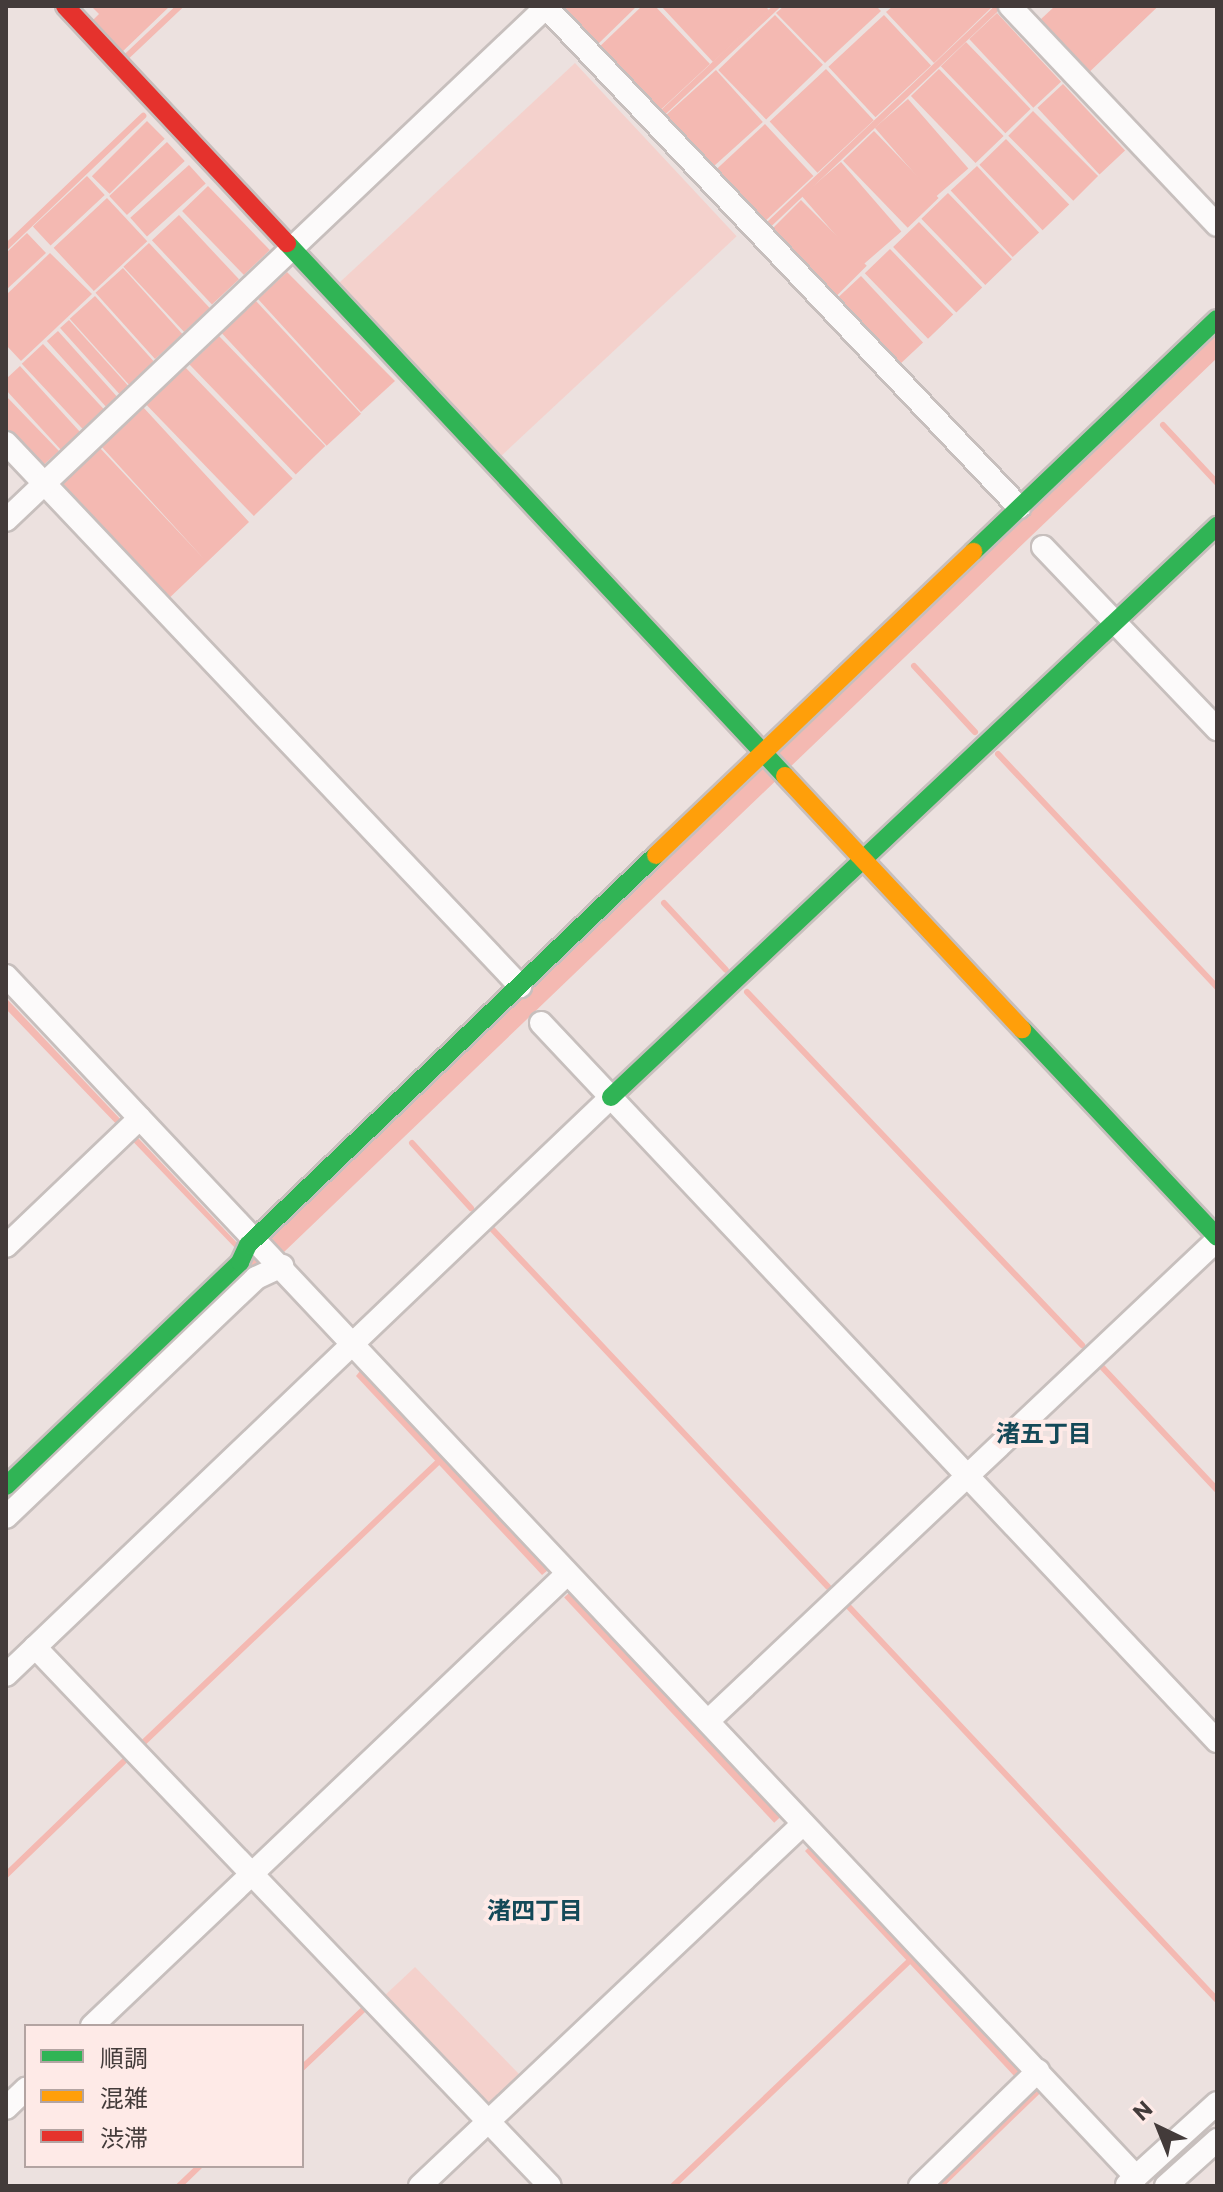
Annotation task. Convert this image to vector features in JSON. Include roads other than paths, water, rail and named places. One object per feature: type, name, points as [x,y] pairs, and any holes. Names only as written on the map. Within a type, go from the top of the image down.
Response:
[{"type":"street","points":[[65,6],[764,751],[862,861],[1217,1236],[708,1721]]},
{"type":"street","points":[[6,520],[546,6],[1019,507]]},
{"type":"street","points":[[1010,6],[1217,225]]},
{"type":"street","points":[[6,1486],[240,1262],[252,1242],[1217,319]]},
{"type":"street","points":[[6,443],[520,986]]},
{"type":"street","points":[[6,1675],[611,1097],[1217,526]]},
{"type":"street","points":[[1043,547],[1217,729]]},
{"type":"street","points":[[6,976],[132,1126],[252,1242],[280,1264],[354,1341],[567,1574],[1038,2071],[1131,2181],[1217,2103]]},
{"type":"street","points":[[541,1023],[1217,1741]]},
{"type":"street","points":[[6,1246],[132,1126]]},
{"type":"street","points":[[6,1517],[256,1278],[280,1264]]},
{"type":"street","points":[[94,2024],[567,1574]]},
{"type":"street","points":[[35,1647],[550,2186]]},
{"type":"street","points":[[420,2186],[803,1824]]},
{"type":"street","points":[[920,2186],[1038,2071]]},
{"type":"street","points":[[6,2108],[24,2091]]},
{"type":"street","points":[[1166,2186],[1217,2140]]},
{"type":"waterway","points":[[125,58],[180,6]]},
{"type":"waterway","points":[[657,118],[777,6]]},
{"type":"waterway","points":[[1087,70],[1154,6]]},
{"type":"waterway","points":[[763,230],[995,10]]},
{"type":"waterway","points":[[6,247],[143,116]]},
{"type":"waterway","points":[[1163,425],[1217,483]]},
{"type":"waterway","points":[[914,666],[975,732]]},
{"type":"waterway","points":[[998,754],[1217,987]]},
{"type":"waterway","points":[[664,903],[726,970]]},
{"type":"waterway","points":[[747,992],[1082,1345]]},
{"type":"waterway","points":[[412,1143],[471,1208]]},
{"type":"waterway","points":[[492,1229],[828,1587]]},
{"type":"waterway","points":[[1102,1367],[1217,1490]]},
{"type":"waterway","points":[[143,1743],[437,1463]]},
{"type":"waterway","points":[[849,1607],[1217,2000]]},
{"type":"waterway","points":[[6,1875],[127,1758]]},
{"type":"waterway","points":[[673,2186],[908,1962]]},
{"type":"waterway","points":[[304,2066],[364,2009]]},
{"type":"waterway","points":[[940,2186],[1037,2092]]},
{"type":"waterway","points":[[179,2186],[198,2168]]},
{"type":"district","name":"渚五丁目","points":[[1044,1433]]},
{"type":"district","name":"渚四丁目","points":[[535,1910]]}]
